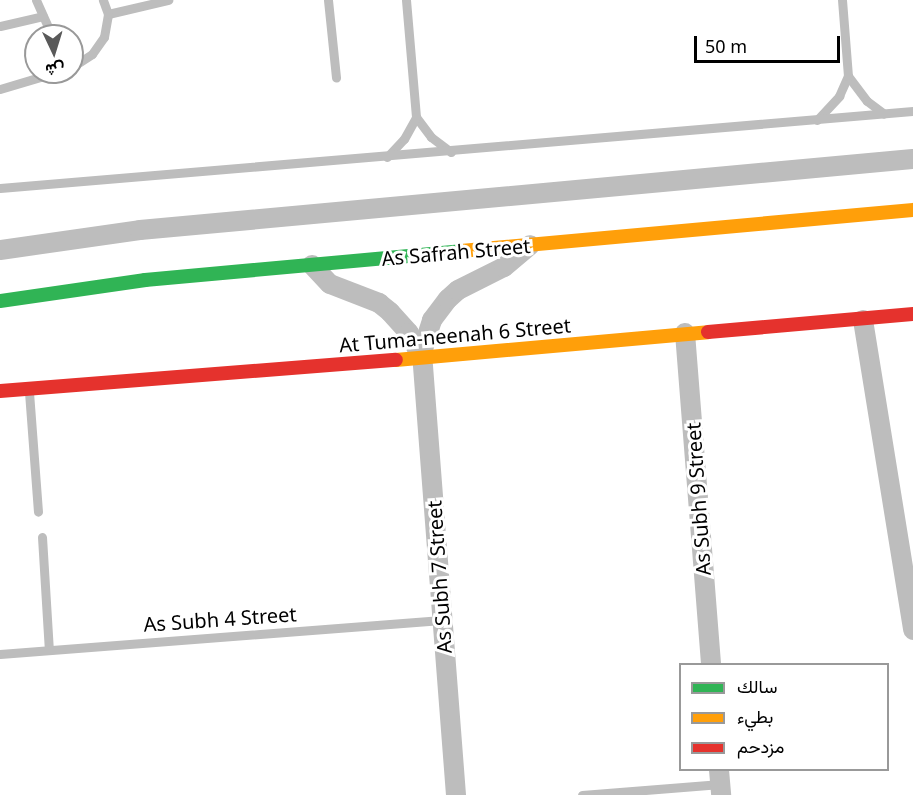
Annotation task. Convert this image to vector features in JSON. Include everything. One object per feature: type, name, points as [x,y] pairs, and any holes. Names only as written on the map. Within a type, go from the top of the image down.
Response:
[{"type":"street","points":[[0,250],[152,229],[913,159]]},
{"type":"street","name":"As Safrah Street","points":[[0,301],[145,280],[913,210]]},
{"type":"street","name":"As Subh 7 Street","points":[[456,795],[422,358],[427,332],[448,299],[458,290],[504,267],[530,245]]},
{"type":"street","name":"As Subh 7 Street","points":[[312,265],[330,284],[379,303],[390,312],[409,333],[422,358]]},
{"type":"street","name":"At Tuma-neenah 6 Street","points":[[0,392],[422,358],[913,314]]},
{"type":"street","points":[[863,320],[913,630]]},
{"type":"street","name":"As Subh 9 Street","points":[[686,333],[711,663]]},
{"type":"lane","points":[[36,0],[47,24]]},
{"type":"lane","points":[[84,61],[99,46],[104,37],[108,14],[103,0]]},
{"type":"lane","points":[[108,14],[168,0]]},
{"type":"lane","points":[[328,0],[336,78]]},
{"type":"lane","points":[[406,0],[416,117],[431,137],[451,152]]},
{"type":"lane","points":[[817,120],[839,96],[848,76],[842,0]]},
{"type":"lane","points":[[0,26],[43,16]]},
{"type":"lane","points":[[848,76],[867,101],[885,114]]},
{"type":"lane","points":[[0,88],[24,81]]},
{"type":"lane","points":[[0,188],[451,152],[913,111]]},
{"type":"lane","points":[[387,157],[404,139],[416,117]]},
{"type":"lane","points":[[29,389],[38,512]]},
{"type":"lane","points":[[42,537],[49,650]]},
{"type":"lane","name":"As Subh 4 Street","points":[[0,654],[442,620]]},
{"type":"lane","points":[[582,795],[720,783]]},
{"type":"traffic: fast","points":[[0,301],[145,280],[461,251]]},
{"type":"traffic: slow","points":[[461,251],[913,210]]},
{"type":"traffic: slow","points":[[396,360],[708,332]]},
{"type":"traffic: jam","points":[[708,332],[913,314]]},
{"type":"traffic: jam","points":[[0,391],[396,360]]}]
